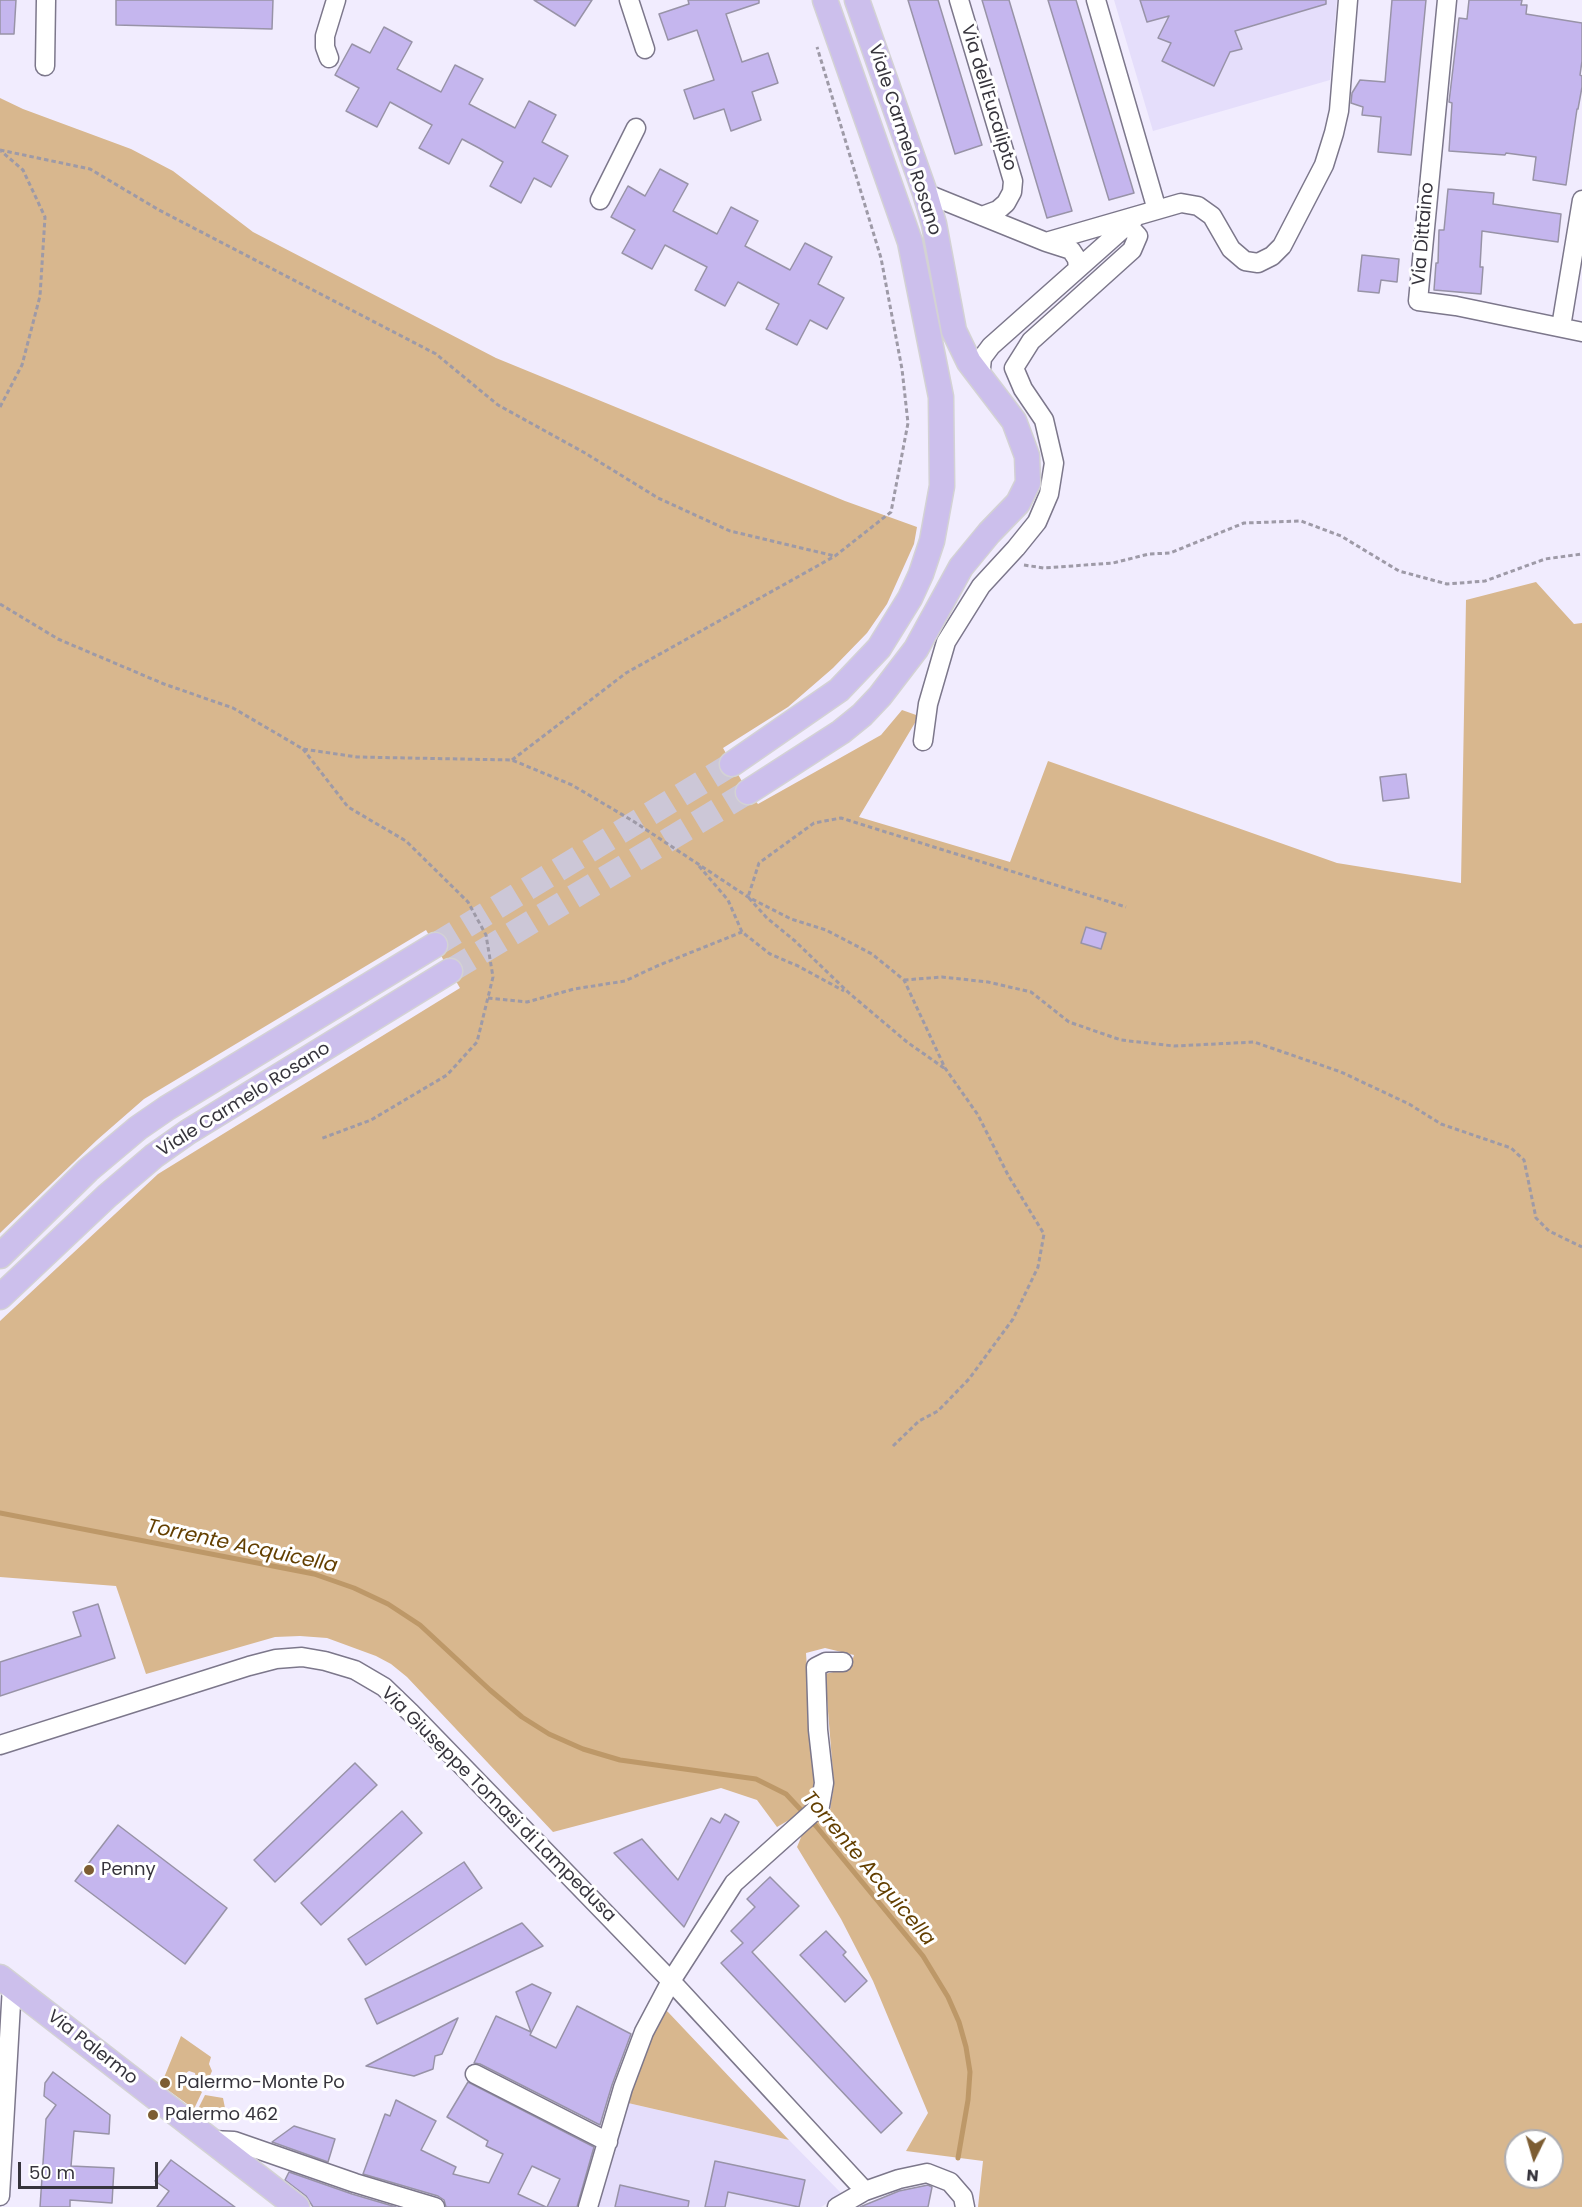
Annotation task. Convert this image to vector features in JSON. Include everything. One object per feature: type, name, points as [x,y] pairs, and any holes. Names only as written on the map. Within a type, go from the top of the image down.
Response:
[{"type":"main road","name":"Viale Carmelo Rosano","points":[[732,764],[840,690],[879,648],[910,598],[921,574],[932,541],[942,486],[941,397],[910,242],[825,0]]},
{"type":"main road","name":"Viale Carmelo Rosano","points":[[748,792],[840,732],[862,715],[880,696],[916,649],[961,567],[1024,494],[1029,471],[1022,438],[1006,409],[963,353],[954,331],[934,224],[925,193],[857,0]]},
{"type":"main road","name":"Viale Carmelo Rosano","points":[[0,1256],[88,1170],[167,1108],[435,945]]},
{"type":"main road","name":"Viale Carmelo Rosano","points":[[0,1297],[107,1196],[154,1156],[188,1132],[450,971]]},
{"type":"main road","name":"Via Palermo","points":[[4,1986],[297,2207]]},
{"type":"street","points":[[45,66],[46,0]]},
{"type":"street","points":[[329,58],[325,47],[325,36],[336,0]]},
{"type":"street","points":[[629,0],[645,49]]},
{"type":"street","name":"Via dell'Eucalipto","points":[[959,0],[1013,181],[1012,192],[1006,203],[998,210],[982,216]]},
{"type":"street","points":[[923,741],[928,704],[946,642],[981,586],[1037,522],[1049,494],[1054,463],[1044,420],[1023,389],[1014,368],[1031,341],[1132,250],[1138,236],[1142,216],[1096,0]]},
{"type":"street","points":[[1046,242],[1181,203],[1198,206],[1212,216],[1231,249],[1245,261],[1258,263],[1272,256],[1282,246],[1324,165],[1334,132],[1339,111],[1348,0]]},
{"type":"street","name":"Via Dittaino","points":[[1447,0],[1418,301],[1456,306],[1582,332]]},
{"type":"street","points":[[600,200],[636,128]]},
{"type":"street","points":[[925,193],[1071,250],[1077,259],[1078,268]]},
{"type":"street","points":[[1561,327],[1582,200]]},
{"type":"street","points":[[980,378],[982,358],[991,346],[1078,268],[1142,216]]},
{"type":"street","name":"Via Giuseppe Tomasi di Lampedusa","points":[[0,1745],[237,1669],[276,1659],[302,1657],[326,1661],[355,1670],[384,1687],[411,1713],[671,1981],[865,2190]]},
{"type":"street","points":[[588,2207],[624,2088],[644,2032],[671,1981],[734,1883],[820,1806],[824,1783],[818,1730],[816,1667],[826,1662],[843,1662]]},
{"type":"street","points":[[0,2196],[4,1986]]},
{"type":"street","points":[[475,2074],[608,2142]]},
{"type":"street","points":[[211,2140],[234,2141],[335,2177],[435,2207]]},
{"type":"street","points":[[837,2207],[865,2190],[927,2173],[950,2182],[964,2202]]},
{"type":"path","points":[[512,760],[626,673],[836,556],[891,512],[908,423],[902,369],[881,258],[814,37]]},
{"type":"path","points":[[0,150],[90,169],[159,210],[436,354],[498,405],[585,453],[658,498],[730,531],[836,556]]},
{"type":"path","points":[[0,150],[23,170],[45,218],[40,296],[22,365],[0,406]]},
{"type":"path","points":[[1021,565],[1044,568],[1113,562],[1149,554],[1170,553],[1244,523],[1301,521],[1341,536],[1399,571],[1446,584],[1485,581],[1545,559],[1582,554]]},
{"type":"path","points":[[0,604],[58,639],[164,684],[233,708],[303,749],[357,757],[512,760],[572,785],[633,821],[748,897],[791,919],[826,930],[872,954],[904,980],[945,1068],[978,1115],[1008,1175],[1044,1234],[1038,1267],[1013,1318],[969,1379],[938,1411],[919,1420],[893,1446]]},
{"type":"path","points":[[748,897],[759,863],[814,823],[841,818],[1126,907]]},
{"type":"path","points":[[696,862],[728,900],[742,932],[770,954],[849,993]]},
{"type":"path","points":[[748,897],[766,918],[795,941],[849,993],[907,1042],[945,1068]]},
{"type":"path","points":[[488,998],[527,1002],[574,989],[625,981],[742,932]]},
{"type":"path","points":[[904,980],[942,977],[988,982],[1031,992],[1069,1022],[1121,1040],[1174,1046],[1254,1042],[1341,1072],[1409,1104],[1441,1124],[1511,1148],[1524,1160],[1536,1218],[1549,1231],[1582,1247]]},
{"type":"shaded area","points":[[1114,0],[1337,0],[1330,80],[1153,131]]},
{"type":"shaded area","points":[[0,98],[23,109],[131,149],[173,171],[253,232],[496,358],[845,501],[917,527],[914,544],[887,604],[867,633],[833,668],[788,707],[723,748],[748,792],[758,804],[881,735],[902,710],[919,716],[859,817],[1010,862],[1048,761],[1337,863],[1461,883],[1466,600],[1536,582],[1574,624],[1582,623],[1582,2207],[978,2207],[983,2161],[906,2151],[928,2113],[873,1981],[841,1919],[797,1847],[802,1835],[830,1810],[834,1785],[825,1674],[850,1668],[854,1655],[825,1648],[806,1653],[814,1782],[813,1800],[796,1816],[777,1827],[757,1800],[721,1788],[553,1832],[407,1677],[376,1656],[327,1638],[275,1637],[146,1674],[116,1586],[0,1577],[0,1321],[158,1174],[460,988],[426,930],[144,1099],[97,1140],[0,1233]]},
{"type":"shaded area","points":[[663,2008],[789,2140],[628,2103],[646,2040]]},
{"type":"shaded area","points":[[181,2036],[211,2057],[209,2064],[212,2071],[204,2089],[197,2083],[195,2073],[189,2071],[183,2075],[185,2085],[194,2086],[202,2092],[194,2109],[161,2085]]},
{"type":"shaded area","points":[[205,2095],[223,2098],[227,2118],[197,2111]]},
{"type":"shaded area","points":[[628,2103],[789,2140],[842,2194],[821,2207],[597,2207]]},
{"type":"building","points":[[0,0],[16,0],[14,34],[0,34]]},
{"type":"building","points":[[116,0],[273,0],[272,29],[116,25]]},
{"type":"building","points":[[534,0],[592,0],[575,26]]},
{"type":"building","points":[[688,0],[759,0],[759,3],[726,14],[742,62],[768,53],[778,83],[752,92],[761,120],[731,131],[724,109],[694,119],[684,90],[714,80],[697,30],[668,40],[659,14],[689,4]]},
{"type":"building","points":[[908,0],[938,0],[982,145],[955,154]]},
{"type":"building","points":[[982,0],[1009,0],[1072,211],[1047,218]]},
{"type":"building","points":[[1048,0],[1076,0],[1134,193],[1109,200]]},
{"type":"building","points":[[1140,0],[1326,0],[1326,4],[1235,31],[1242,49],[1230,52],[1214,86],[1162,61],[1171,43],[1158,38],[1169,16],[1147,22]]},
{"type":"building","points":[[1392,0],[1426,0],[1411,155],[1378,152],[1381,117],[1362,115],[1363,107],[1351,103],[1352,93],[1360,80],[1385,82]]},
{"type":"building","points":[[1469,0],[1522,0],[1521,5],[1527,5],[1526,14],[1582,23],[1580,75],[1582,76],[1582,87],[1566,185],[1533,180],[1536,157],[1506,153],[1505,155],[1449,151],[1452,103],[1449,102],[1459,18],[1467,19]]},
{"type":"building","points":[[384,27],[412,42],[397,69],[441,92],[455,65],[483,79],[469,104],[515,128],[529,101],[556,115],[542,142],[568,156],[551,187],[534,178],[521,203],[490,186],[503,162],[462,139],[449,164],[419,148],[432,125],[390,102],[377,127],[346,111],[359,88],[335,75],[352,44],[370,53]]},
{"type":"building","points":[[660,169],[688,184],[673,211],[717,234],[731,207],[758,221],[745,246],[790,270],[805,243],[832,257],[818,284],[844,298],[827,329],[810,320],[797,345],[766,329],[779,304],[738,282],[725,306],[695,290],[707,267],[665,245],[652,269],[622,253],[635,230],[611,217],[628,186],[645,196]]},
{"type":"building","points":[[1448,189],[1494,193],[1493,204],[1561,214],[1558,242],[1482,231],[1481,294],[1434,290],[1439,230],[1444,230]]},
{"type":"building","points":[[1362,255],[1399,259],[1397,282],[1381,280],[1379,293],[1358,291]]},
{"type":"building","points":[[1406,774],[1409,798],[1383,801],[1380,777]]},
{"type":"building","points":[[1086,927],[1106,933],[1101,949],[1081,943]]},
{"type":"building","points":[[98,1604],[115,1658],[0,1696],[0,1662],[81,1636],[73,1612]]},
{"type":"building","points":[[355,1763],[377,1785],[275,1882],[254,1860]]},
{"type":"building","points":[[402,1811],[422,1833],[321,1925],[301,1903]]},
{"type":"building","points":[[725,1814],[739,1822],[684,1927],[614,1853],[642,1839],[678,1880],[711,1818],[720,1823]]},
{"type":"building","points":[[118,1825],[227,1908],[185,1964],[75,1881]]},
{"type":"building","points":[[464,1862],[482,1888],[366,1965],[348,1939]]},
{"type":"building","points":[[770,1877],[799,1906],[752,1952],[902,2113],[881,2133],[721,1963],[743,1943],[731,1931],[755,1907],[747,1899]]},
{"type":"building","points":[[522,1923],[543,1946],[377,2024],[365,1999]]},
{"type":"building","points":[[826,1931],[846,1952],[843,1955],[867,1981],[845,2002],[800,1955]]},
{"type":"building","points":[[532,1984],[551,1993],[530,2035],[556,2048],[577,2006],[631,2034],[600,2125],[474,2063],[496,2016],[531,2032],[516,1992]]},
{"type":"building","points":[[458,2018],[442,2054],[435,2056],[433,2069],[414,2076],[366,2066]]},
{"type":"building","points":[[53,2072],[110,2115],[109,2134],[74,2131],[71,2166],[114,2168],[112,2203],[70,2200],[70,2207],[40,2207],[46,2119],[56,2105],[44,2096],[45,2083]]},
{"type":"building","points":[[468,2082],[594,2147],[577,2207],[547,2207],[560,2179],[532,2166],[518,2194],[546,2207],[446,2207],[444,2200],[438,2196],[363,2174],[385,2114],[390,2116],[396,2100],[436,2121],[421,2150],[456,2167],[453,2174],[489,2183],[503,2154],[486,2146],[488,2141],[447,2117]]},
{"type":"building","points":[[294,2126],[335,2139],[328,2162],[272,2142]]},
{"type":"building","points":[[171,2160],[235,2207],[157,2207],[169,2191],[155,2181]]},
{"type":"building","points":[[715,2161],[805,2180],[799,2207],[728,2192],[725,2207],[705,2207]]},
{"type":"building","points":[[289,2172],[396,2207],[313,2207],[306,2196],[285,2180]]},
{"type":"building","points":[[620,2185],[689,2201],[688,2207],[615,2207]]},
{"type":"building","points":[[928,2185],[932,2187],[928,2207],[860,2207],[899,2191]]},
{"type":"waterway","name":"Torrente Acquicella","points":[[0,1513],[314,1574],[354,1588],[388,1604],[420,1625],[490,1690],[522,1717],[549,1734],[583,1749],[620,1760],[756,1779],[786,1794],[816,1826],[923,1956],[948,1997],[959,2022],[970,2072],[968,2100],[958,2158]]},
{"type":"tunnel","points":[[435,945],[732,764]]},
{"type":"tunnel","points":[[450,971],[748,792]]},
{"type":"place","name":"Penny","points":[[89,1870]]},
{"type":"place","name":"Palermo-Monte Po","points":[[165,2083]]},
{"type":"place","name":"Palermo 462","points":[[153,2115]]}]
